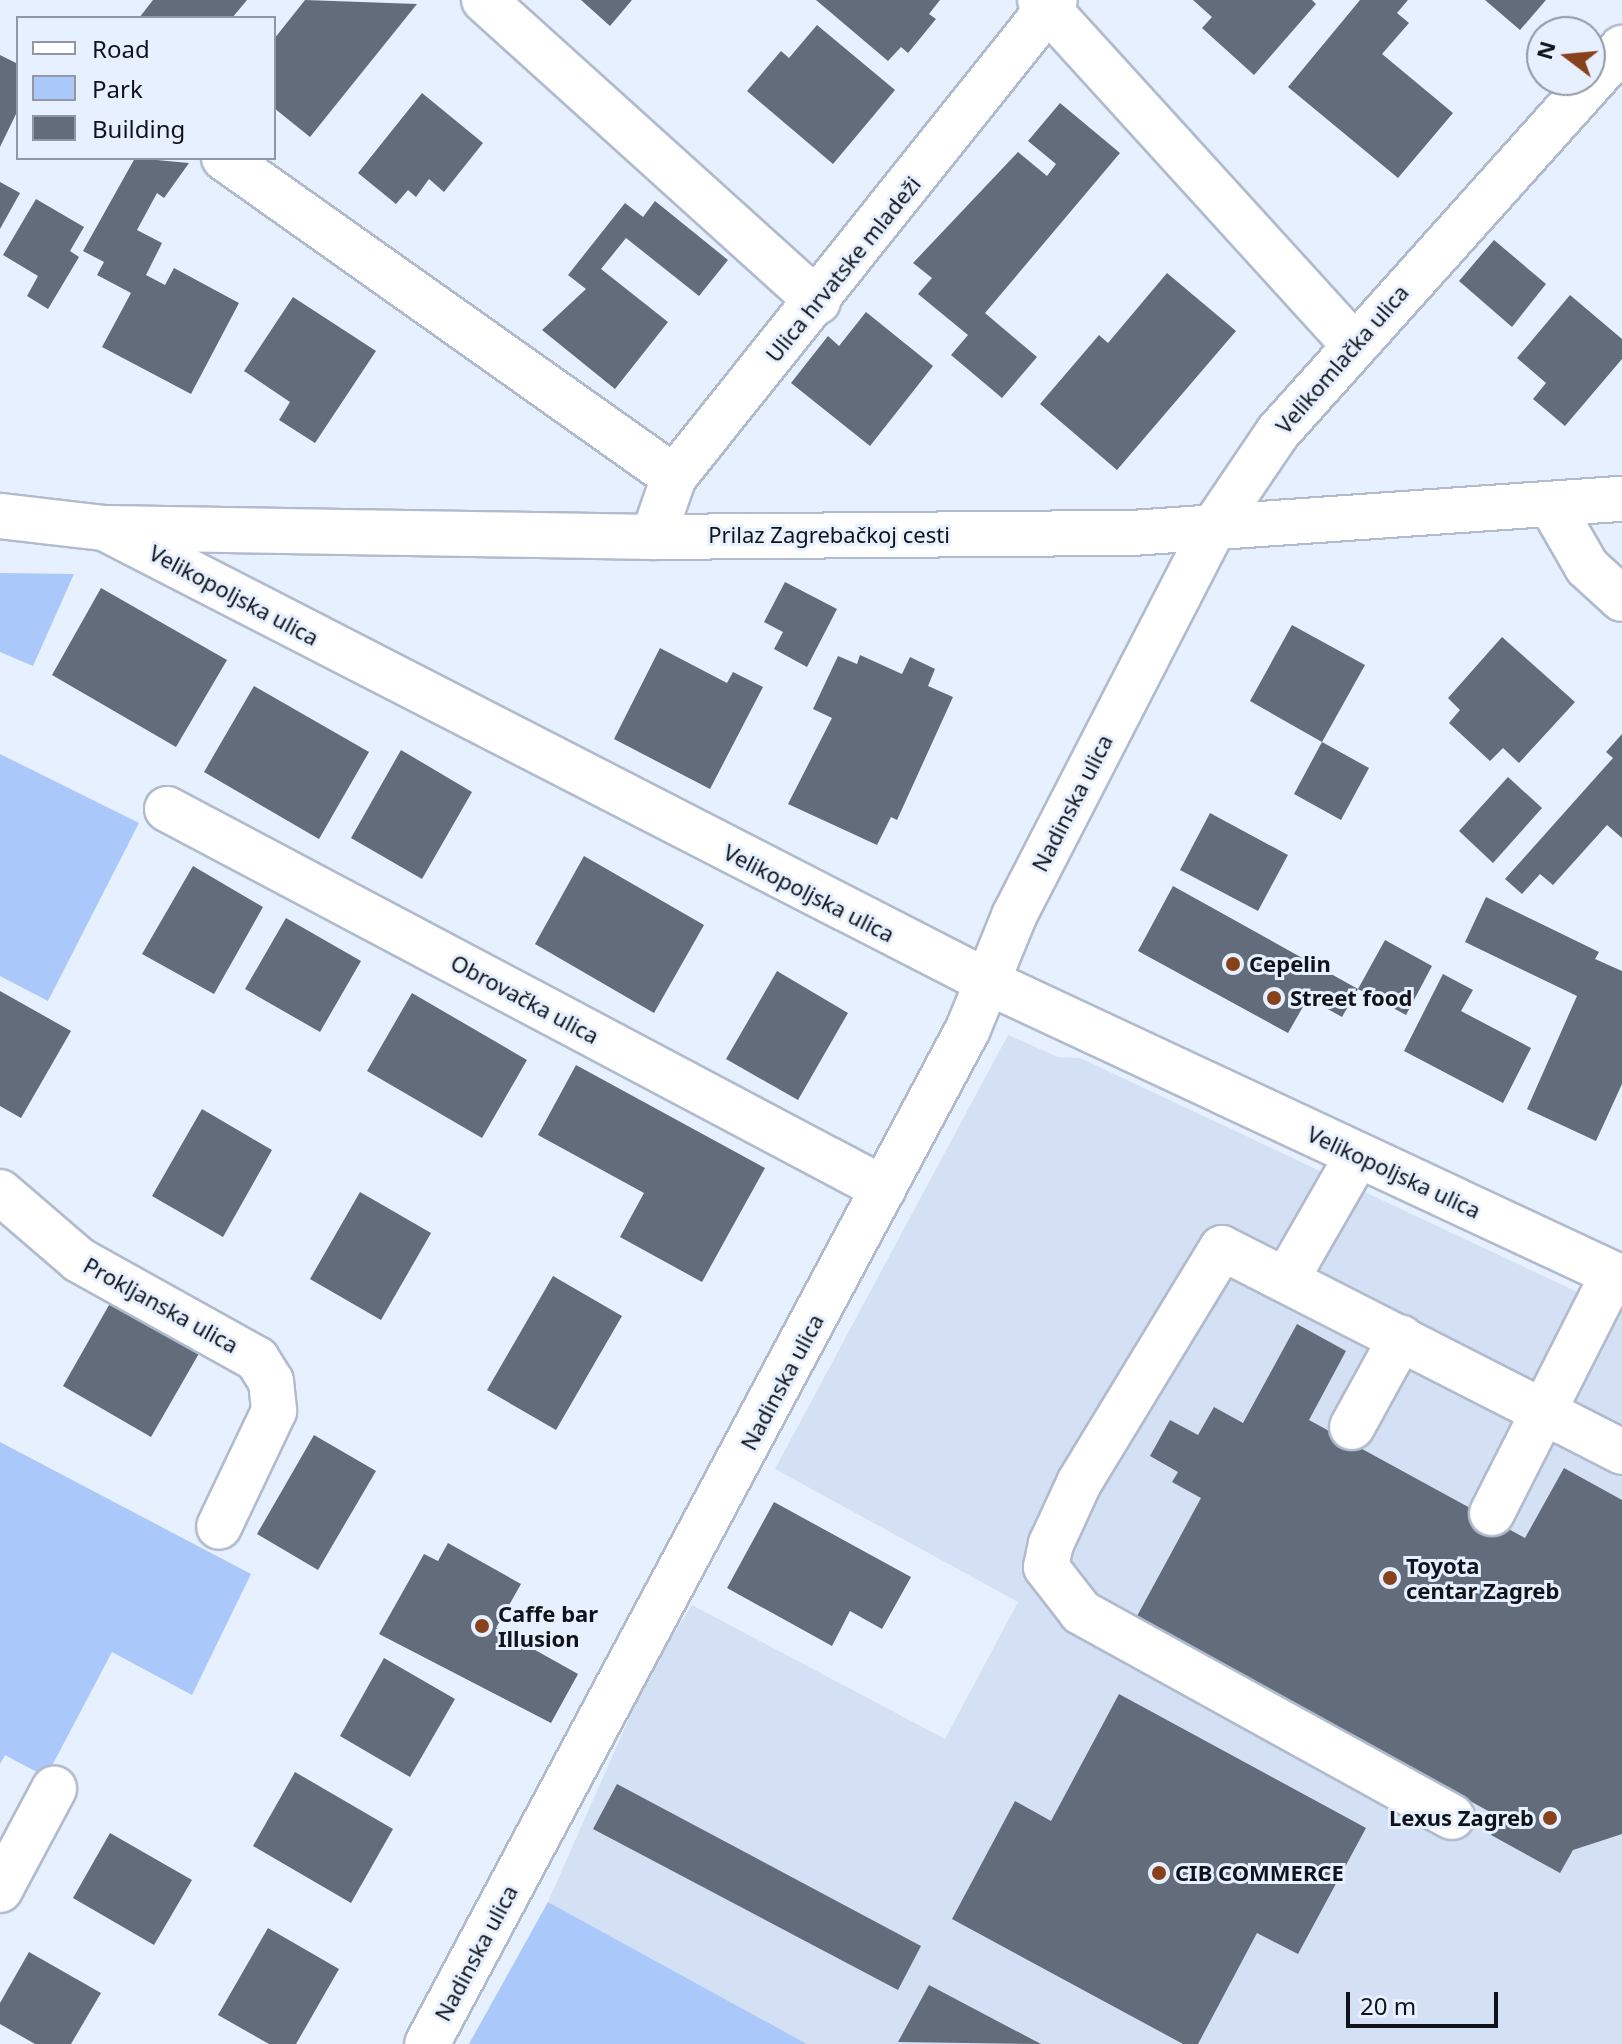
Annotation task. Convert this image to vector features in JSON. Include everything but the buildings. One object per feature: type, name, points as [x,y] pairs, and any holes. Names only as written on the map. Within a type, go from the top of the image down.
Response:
[{"type":"street","points":[[484,0],[818,302]]},
{"type":"street","name":"Ulica hrvatske mladeži","points":[[653,537],[674,477],[818,302],[1048,3],[1353,344]]},
{"type":"street","name":"Velikomlačka ulica","points":[[1119,711],[1215,525],[1278,432],[1353,344],[1622,48]]},
{"type":"street","points":[[227,160],[674,477]]},
{"type":"street","name":"Prilaz Zagrebačkoj cesti","points":[[104,528],[653,537],[1132,533],[1215,525],[1553,508],[1622,499]]},
{"type":"street","points":[[1553,508],[1587,567],[1622,599]]},
{"type":"street","name":"Velikopoljska ulica","points":[[0,516],[104,528],[988,982],[1618,1276]]},
{"type":"street","name":"Nadinska ulica","points":[[427,2044],[884,1189],[1119,711]]},
{"type":"street","name":"Obrovačka ulica","points":[[167,809],[884,1189]]},
{"type":"street","points":[[1286,1280],[1358,1155]]},
{"type":"street","name":"Prokljanska ulica","points":[[0,1192],[79,1260],[257,1359],[271,1381],[274,1411],[219,1527]]},
{"type":"street","points":[[1452,1817],[1081,1612],[1046,1567],[1079,1483],[1222,1248],[1622,1452]]},
{"type":"street","points":[[1492,1513],[1618,1276]]},
{"type":"street","points":[[1352,1427],[1401,1338]]},
{"type":"street","points":[[0,1890],[54,1789]]},
{"type":"shaded area","points":[[1008,1035],[1058,1057],[1080,1058],[1622,1313],[1622,2044],[807,2044],[548,1902],[650,1671],[692,1605],[945,1739],[1018,1602],[775,1469]]},
{"type":"green space","points":[[0,573],[74,574],[33,666],[0,652]]},
{"type":"green space","points":[[0,754],[139,823],[48,1001],[0,976]]},
{"type":"green space","points":[[0,1442],[251,1574],[192,1695],[112,1652],[46,1777],[5,1755],[0,1764]]},
{"type":"green space","points":[[548,1902],[807,2044],[469,2044]]},
{"type":"place","name":"Cepelin","points":[[1233,964]]},
{"type":"place","name":"Street food","points":[[1274,998]]},
{"type":"place","name":"Toyota centar Zagreb","points":[[1390,1578]]},
{"type":"place","name":"Caffe bar Illusion","points":[[482,1626]]},
{"type":"place","name":"Lexus Zagreb","points":[[1550,1818]]},
{"type":"place","name":"CIB COMMERCE","points":[[1159,1873]]}]
